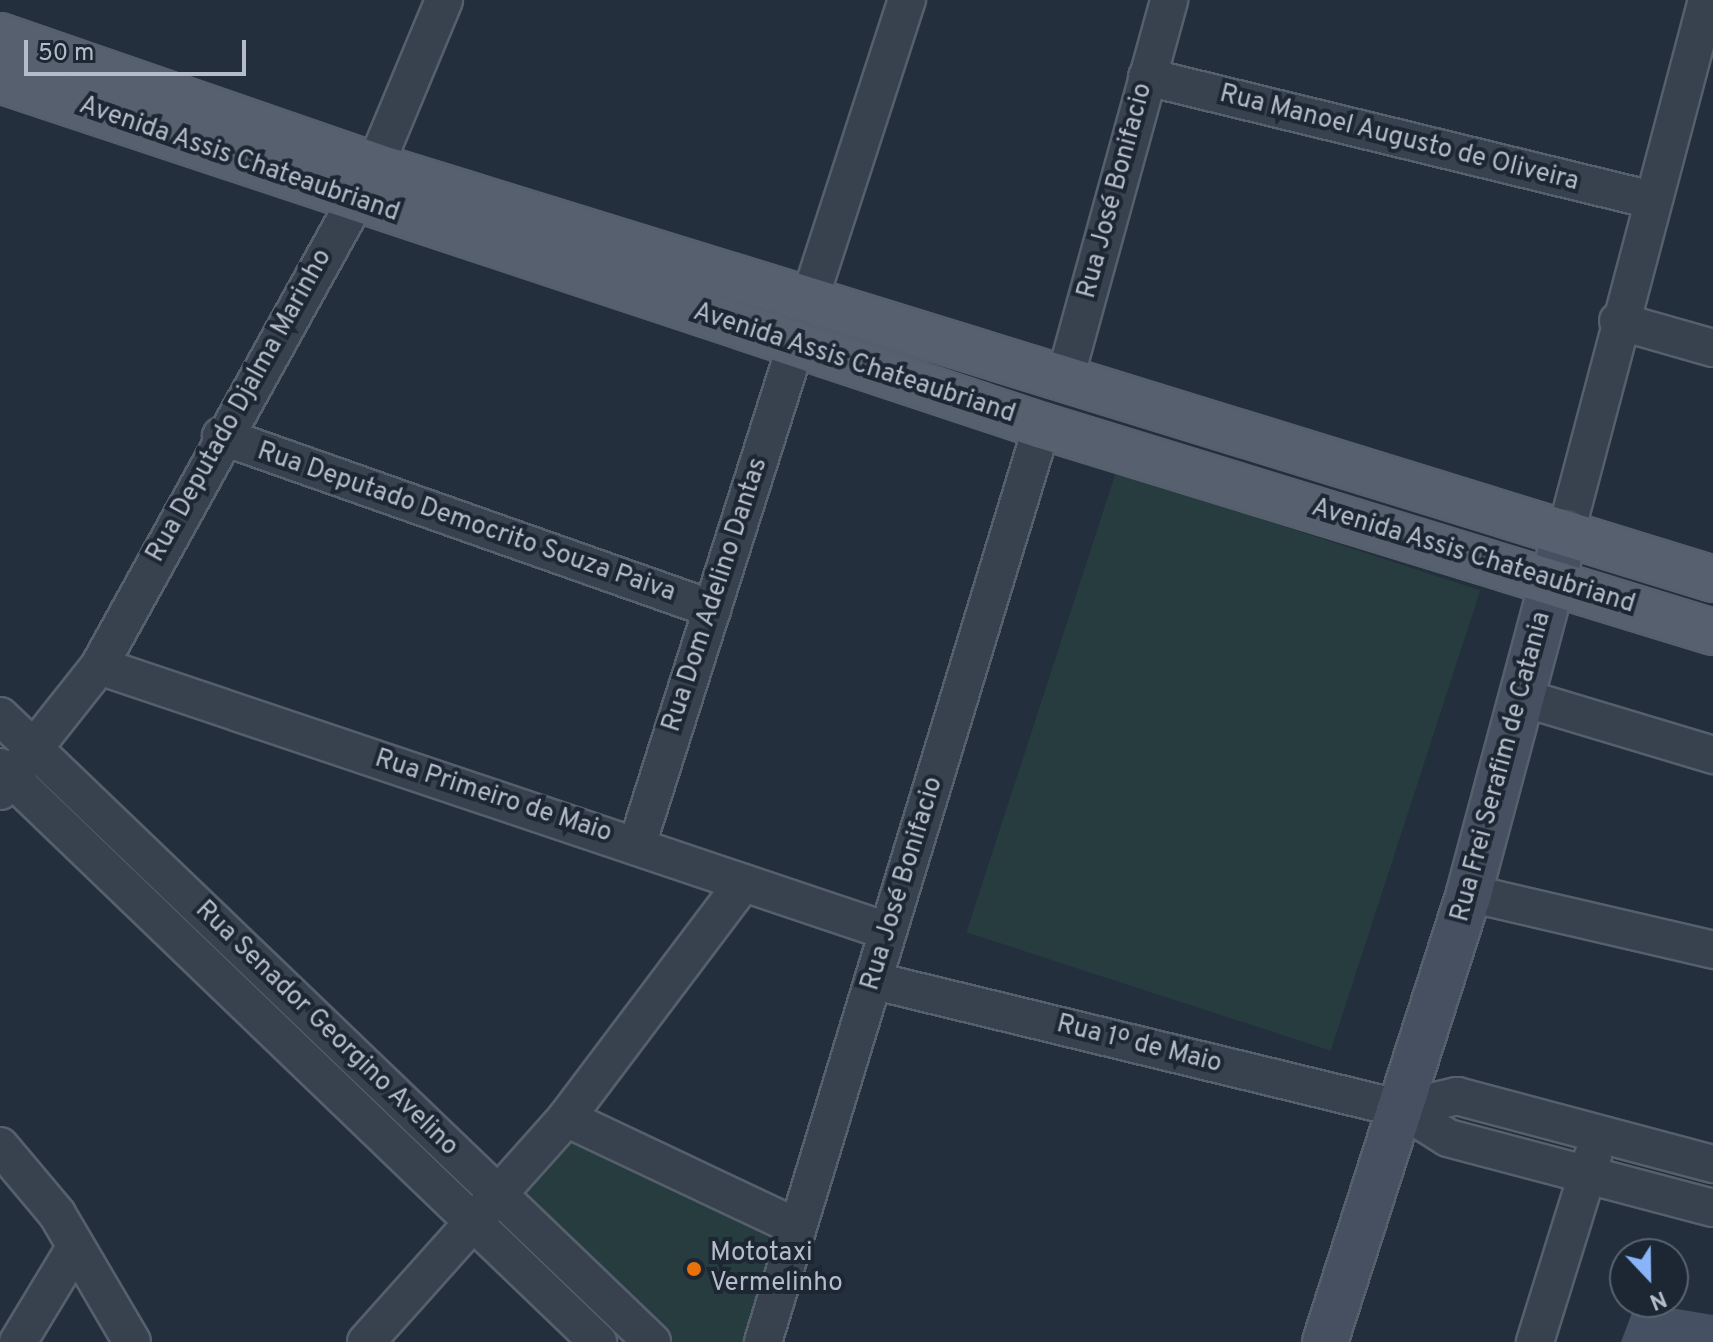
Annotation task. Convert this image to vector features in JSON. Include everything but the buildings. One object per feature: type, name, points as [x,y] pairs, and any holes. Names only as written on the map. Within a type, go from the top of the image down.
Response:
[{"type":"main road","name":"Avenida Assis Chateaubriand","points":[[0,36],[366,183],[796,345],[1042,426],[1552,580],[1713,632]]},
{"type":"main road","name":"Avenida Assis Chateaubriand","points":[[0,80],[366,183],[809,301],[1064,382],[1713,579]]},
{"type":"street","name":"Rua Deputado Djalma Marinho","points":[[5,779],[37,753],[99,666],[221,436],[366,183],[444,0]]},
{"type":"street","points":[[809,301],[907,0]]},
{"type":"street","name":"Rua José Bonifacio","points":[[1064,382],[1169,0]]},
{"type":"street","name":"Rua Frei Serafim de Catania","points":[[1325,1342],[1469,893],[1566,532],[1618,321],[1707,0]]},
{"type":"street","name":"Rua Manoel Augusto de Oliveira","points":[[1147,77],[1652,200]]},
{"type":"street","points":[[1618,321],[1713,348]]},
{"type":"street","name":"Rua Dom Adelino Dantas","points":[[637,845],[796,345]]},
{"type":"street","name":"Rua José Bonifacio","points":[[763,1342],[1042,426]]},
{"type":"street","name":"Rua Deputado Democrito Souza Paiva","points":[[221,436],[712,609]]},
{"type":"street","name":"Rua Primeiro de Maio","points":[[99,666],[887,931]]},
{"type":"street","points":[[1520,697],[1713,755]]},
{"type":"street","name":"Rua Senador Georgino Avelino","points":[[0,716],[652,1342]]},
{"type":"street","name":"Rua Senador Georgino Avelino","points":[[5,779],[598,1342]]},
{"type":"street","points":[[366,1342],[566,1118],[743,883]]},
{"type":"street","points":[[1469,893],[1713,950]]},
{"type":"street","name":"Rua 1º de Maio","points":[[875,981],[1402,1109],[1448,1138],[1587,1177]]},
{"type":"street","name":"Rua 1º de Maio","points":[[1402,1109],[1457,1096],[1599,1137]]},
{"type":"street","points":[[566,1118],[797,1227]]},
{"type":"street","points":[[1535,1342],[1599,1137],[1713,1164]]},
{"type":"street","points":[[0,1146],[57,1214],[132,1342]]},
{"type":"street","points":[[1587,1177],[1713,1208]]},
{"type":"street","points":[[18,1342],[75,1248]]},
{"type":"green space","points":[[1116,472],[1480,590],[1331,1051],[966,932]]},
{"type":"green space","points":[[572,1139],[779,1242],[749,1342],[670,1342],[519,1200]]},
{"type":"place","name":"Mototaxi Vermelinho","points":[[694,1269]]}]
